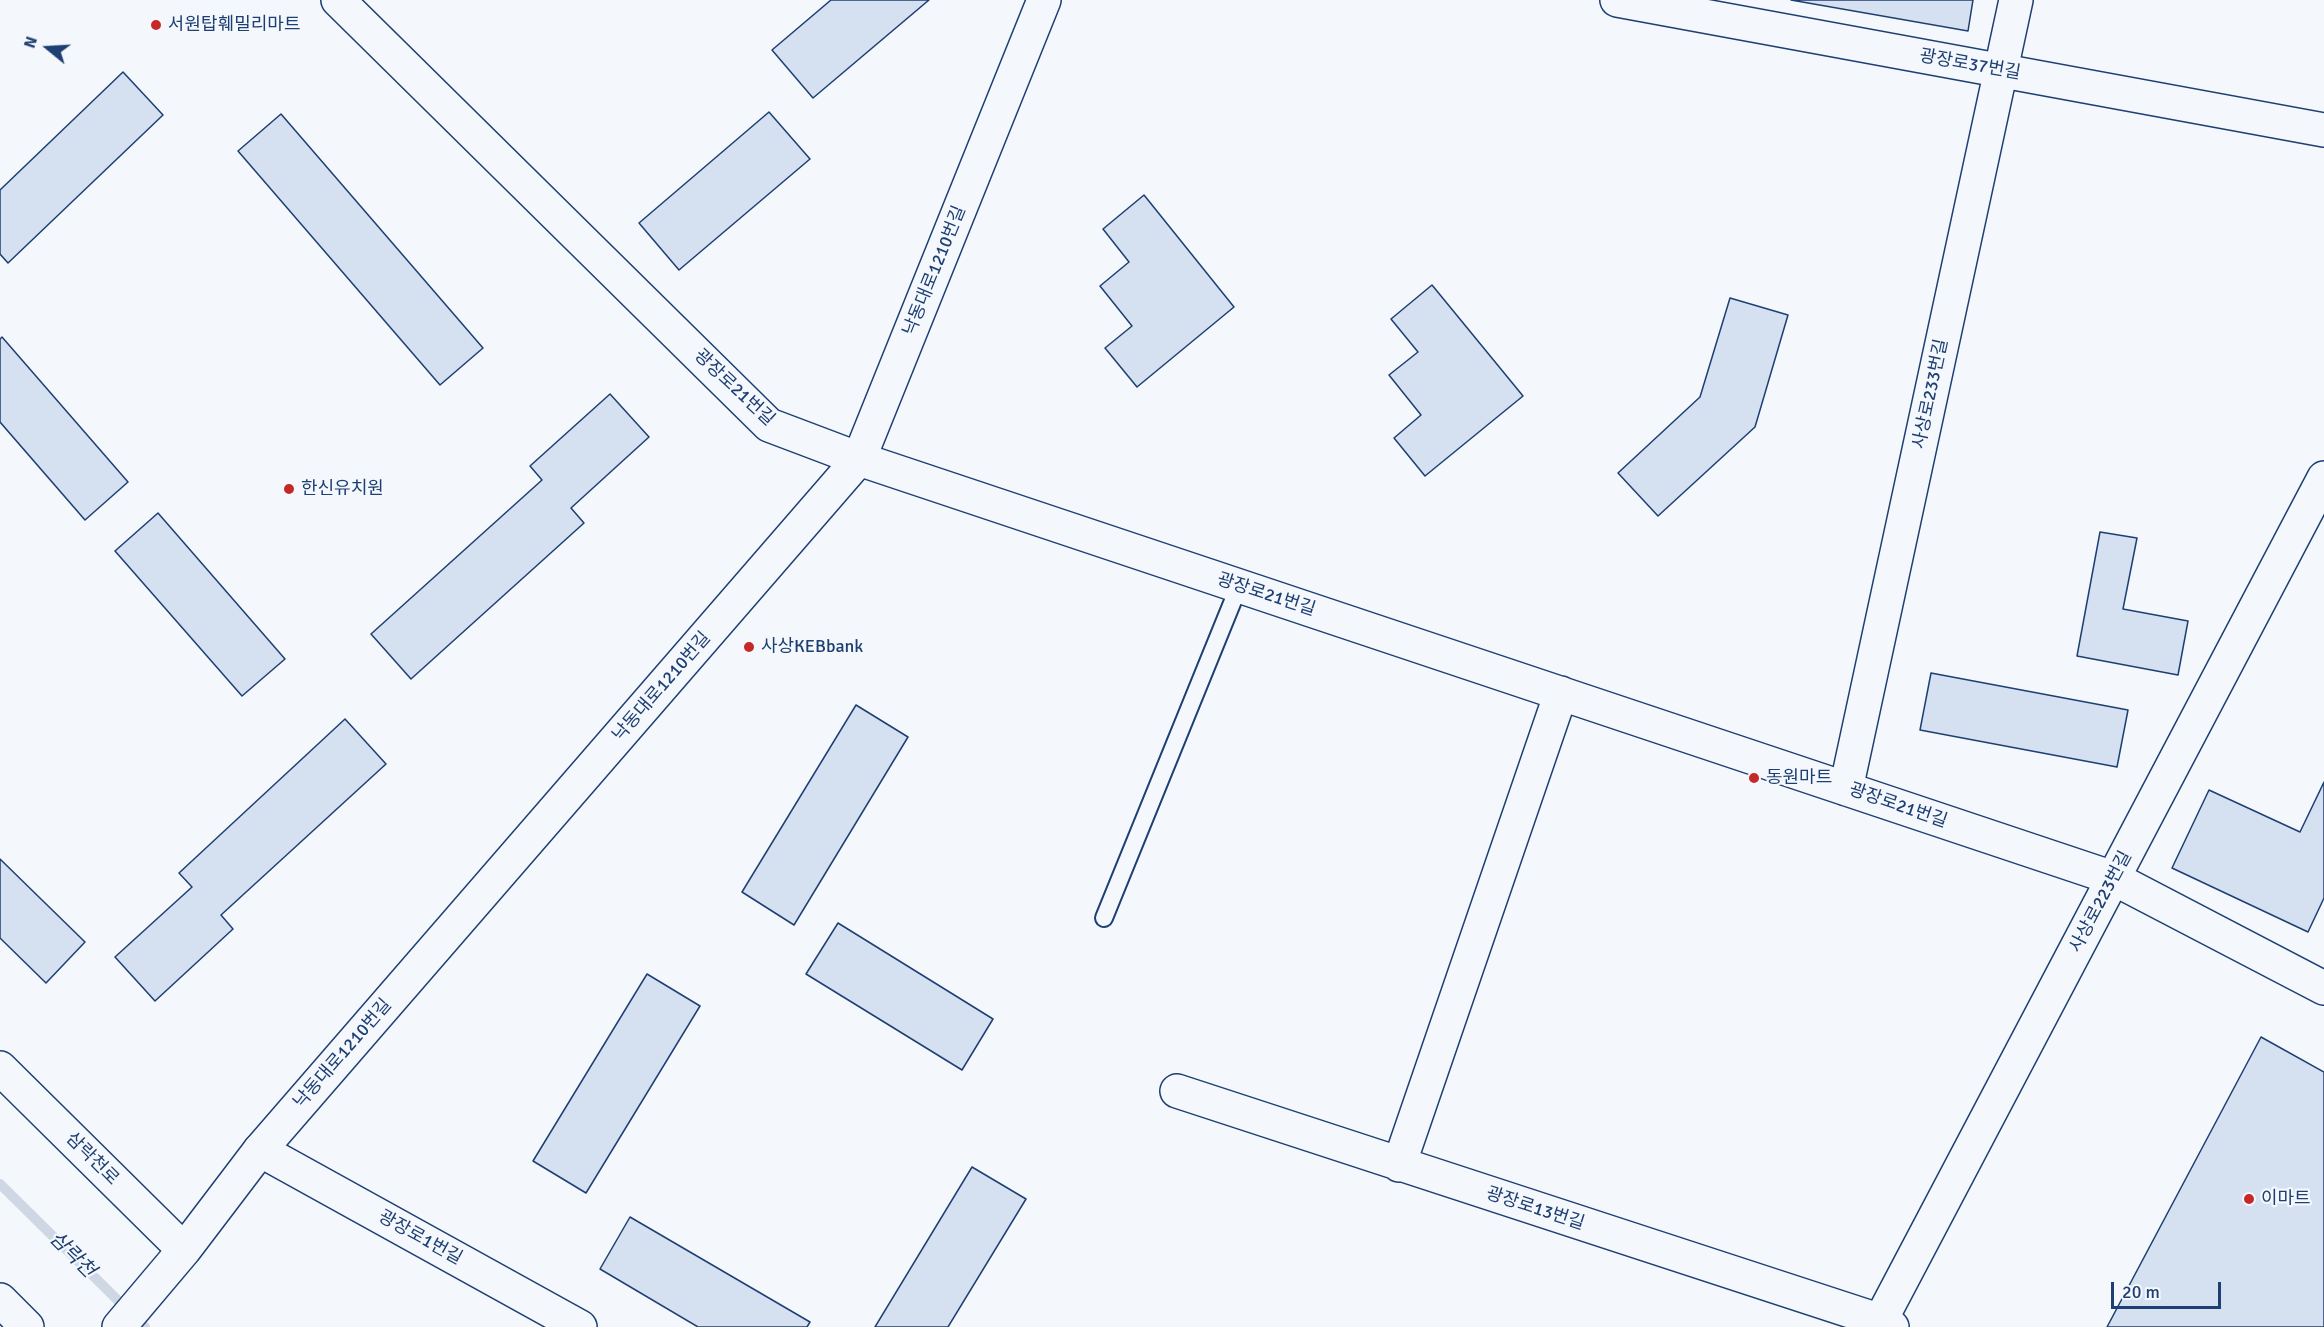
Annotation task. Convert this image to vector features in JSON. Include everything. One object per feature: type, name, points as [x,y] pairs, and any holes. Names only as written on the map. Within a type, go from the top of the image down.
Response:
[{"type":"street","name":"광장로21번길","points":[[338,0],[769,425],[859,459],[2113,878],[2324,988]]},
{"type":"street","name":"낙동대로1210번길","points":[[119,1327],[184,1250],[260,1150],[859,459],[1044,0]]},
{"type":"street","name":"광장로37번길","points":[[1617,0],[2324,130]]},
{"type":"street","name":"사상로233번길","points":[[1846,789],[2016,0]]},
{"type":"street","name":"사상로223번길","points":[[1883,1325],[2113,878],[2324,478]]},
{"type":"street","points":[[1400,1165],[1561,693]]},
{"type":"street","name":"삼락천로","points":[[0,1068],[184,1250]]},
{"type":"street","name":"광장로13번길","points":[[1177,1091],[1883,1325]]},
{"type":"street","name":"광장로1번길","points":[[260,1150],[580,1327]]},
{"type":"street","points":[[0,1300],[27,1327]]},
{"type":"lane","points":[[1104,918],[1239,586]]},
{"type":"building","points":[[831,0],[929,0],[813,98],[772,50]]},
{"type":"building","points":[[1791,0],[1973,0],[1968,31]]},
{"type":"building","points":[[123,72],[163,115],[8,263],[0,254],[0,190]]},
{"type":"building","points":[[769,112],[810,159],[679,270],[639,223]]},
{"type":"building","points":[[281,114],[483,348],[440,385],[238,151]]},
{"type":"building","points":[[1144,195],[1234,307],[1137,387],[1105,348],[1132,326],[1100,286],[1129,262],[1103,229]]},
{"type":"building","points":[[1432,285],[1523,396],[1425,476],[1394,438],[1421,415],[1389,375],[1418,352],[1391,319]]},
{"type":"building","points":[[1730,298],[1788,315],[1755,427],[1658,516],[1618,473],[1700,397]]},
{"type":"building","points":[[2,337],[128,482],[85,520],[0,422],[0,339]]},
{"type":"building","points":[[610,394],[649,437],[571,508],[584,523],[411,679],[371,634],[542,480],[530,466]]},
{"type":"building","points":[[158,513],[285,659],[242,696],[115,551]]},
{"type":"building","points":[[2100,532],[2137,538],[2123,609],[2188,621],[2178,675],[2077,656]]},
{"type":"building","points":[[1931,673],[2128,710],[2117,767],[1920,730]]},
{"type":"building","points":[[856,705],[908,737],[794,925],[742,892]]},
{"type":"building","points":[[345,719],[386,764],[221,915],[233,929],[155,1001],[115,957],[192,887],[179,873]]},
{"type":"building","points":[[2324,782],[2324,898],[2308,932],[2172,868],[2209,790],[2300,832]]},
{"type":"building","points":[[0,859],[85,942],[46,983],[0,938]]},
{"type":"building","points":[[838,923],[993,1019],[962,1070],[806,974]]},
{"type":"building","points":[[647,974],[700,1006],[586,1193],[533,1161]]},
{"type":"building","name":"이마트","points":[[2261,1037],[2324,1072],[2324,1327],[2107,1327]]},
{"type":"building","points":[[972,1167],[1026,1199],[948,1327],[875,1327]]},
{"type":"building","points":[[630,1217],[810,1322],[807,1327],[698,1327],[600,1269]]},
{"type":"waterway","name":"삼락천","points":[[0,1184],[145,1327]]},
{"type":"place","name":"서원탑훼밀리마트","points":[[156,25]]},
{"type":"place","name":"한신유치원","points":[[289,489]]},
{"type":"place","name":"사상KEBbank","points":[[749,647]]},
{"type":"place","name":"동원마트","points":[[1754,778]]},
{"type":"place","name":"이마트","points":[[2249,1199]]}]
